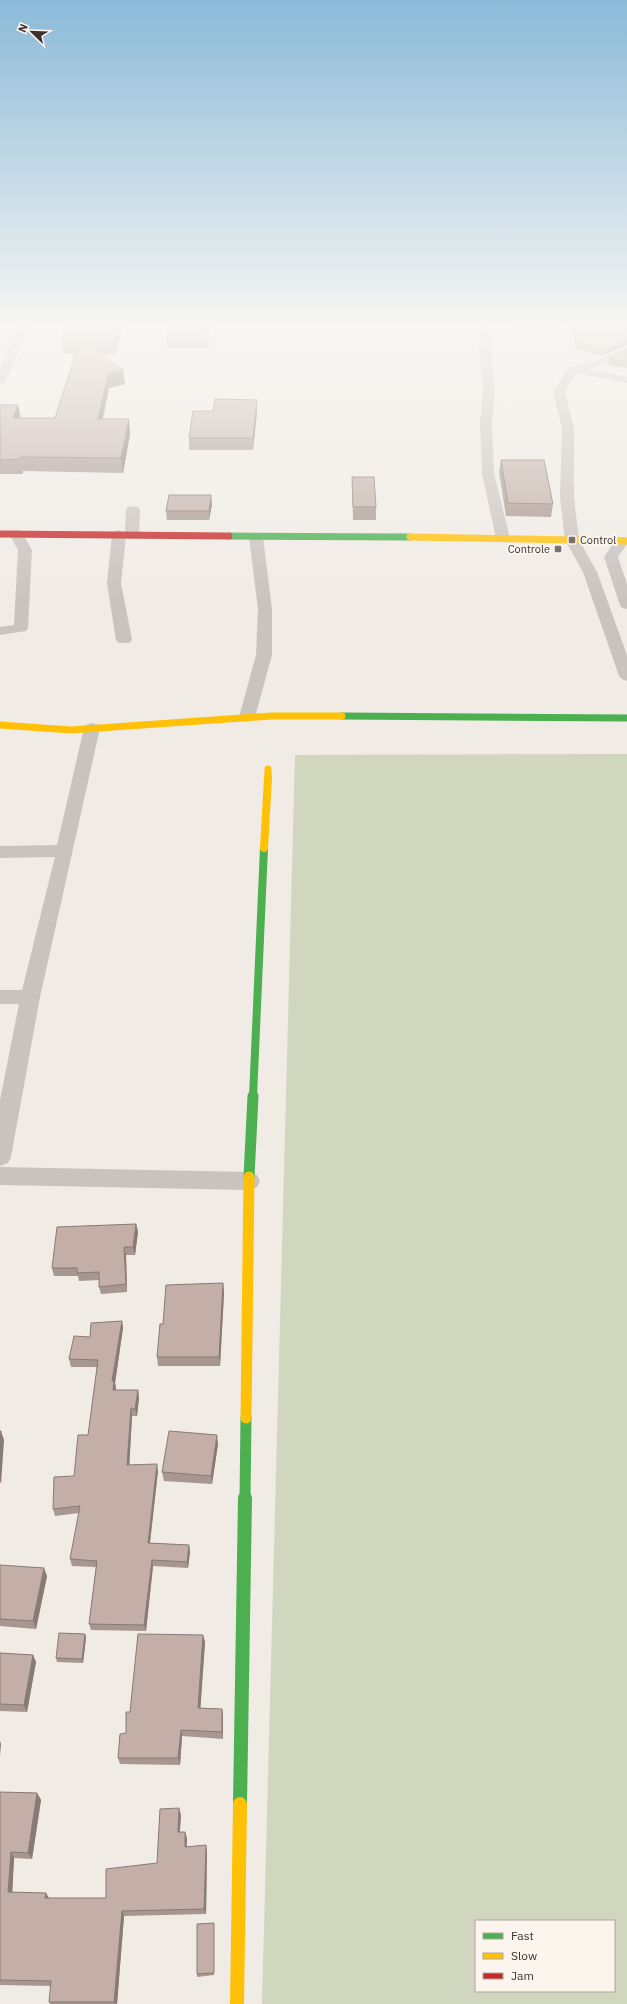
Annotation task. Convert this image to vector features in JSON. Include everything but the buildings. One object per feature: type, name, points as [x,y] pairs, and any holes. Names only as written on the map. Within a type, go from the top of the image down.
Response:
[{"type":"street","points":[[487,417],[488,473],[503,538]]},
{"type":"street","points":[[565,417],[568,428],[567,497],[572,540],[590,572],[627,676]]},
{"type":"street","points":[[124,640],[114,583],[132,510]]},
{"type":"street","points":[[0,534],[503,538],[625,541]]},
{"type":"street","points":[[0,631],[21,628],[24,550],[16,534]]},
{"type":"street","points":[[247,717],[264,655],[265,609],[256,536]]},
{"type":"street","points":[[625,541],[611,557],[614,570],[627,605]]},
{"type":"street","points":[[590,572],[595,567],[605,567],[614,570]]},
{"type":"street","points":[[0,725],[48,730],[247,717],[287,716],[627,718]]},
{"type":"street","points":[[0,1157],[30,998],[65,852],[92,728]]},
{"type":"street","points":[[237,2004],[249,1181],[268,769]]},
{"type":"street","points":[[0,852],[65,852]]},
{"type":"street","points":[[0,997],[30,998]]},
{"type":"street","points":[[0,1176],[249,1181]]},
{"type":"green space","points":[[627,754],[627,2004],[262,2004],[295,755]]},
{"type":"traffic: fast","points":[[229,536],[410,537]]},
{"type":"traffic: fast","points":[[342,716],[627,718]]},
{"type":"traffic: fast","points":[[249,1177],[264,848]]},
{"type":"traffic: fast","points":[[240,1804],[246,1418]]},
{"type":"traffic: slow","points":[[410,537],[627,541]]},
{"type":"traffic: slow","points":[[0,725],[71,730],[272,716],[342,716]]},
{"type":"traffic: slow","points":[[264,848],[268,769]]},
{"type":"traffic: slow","points":[[246,1418],[249,1177]]},
{"type":"traffic: slow","points":[[237,2004],[240,1804]]},
{"type":"traffic: jam","points":[[0,534],[229,536]]},
{"type":"place","name":"Control","points":[[572,540]]},
{"type":"place","name":"Controle","points":[[558,549]]}]
